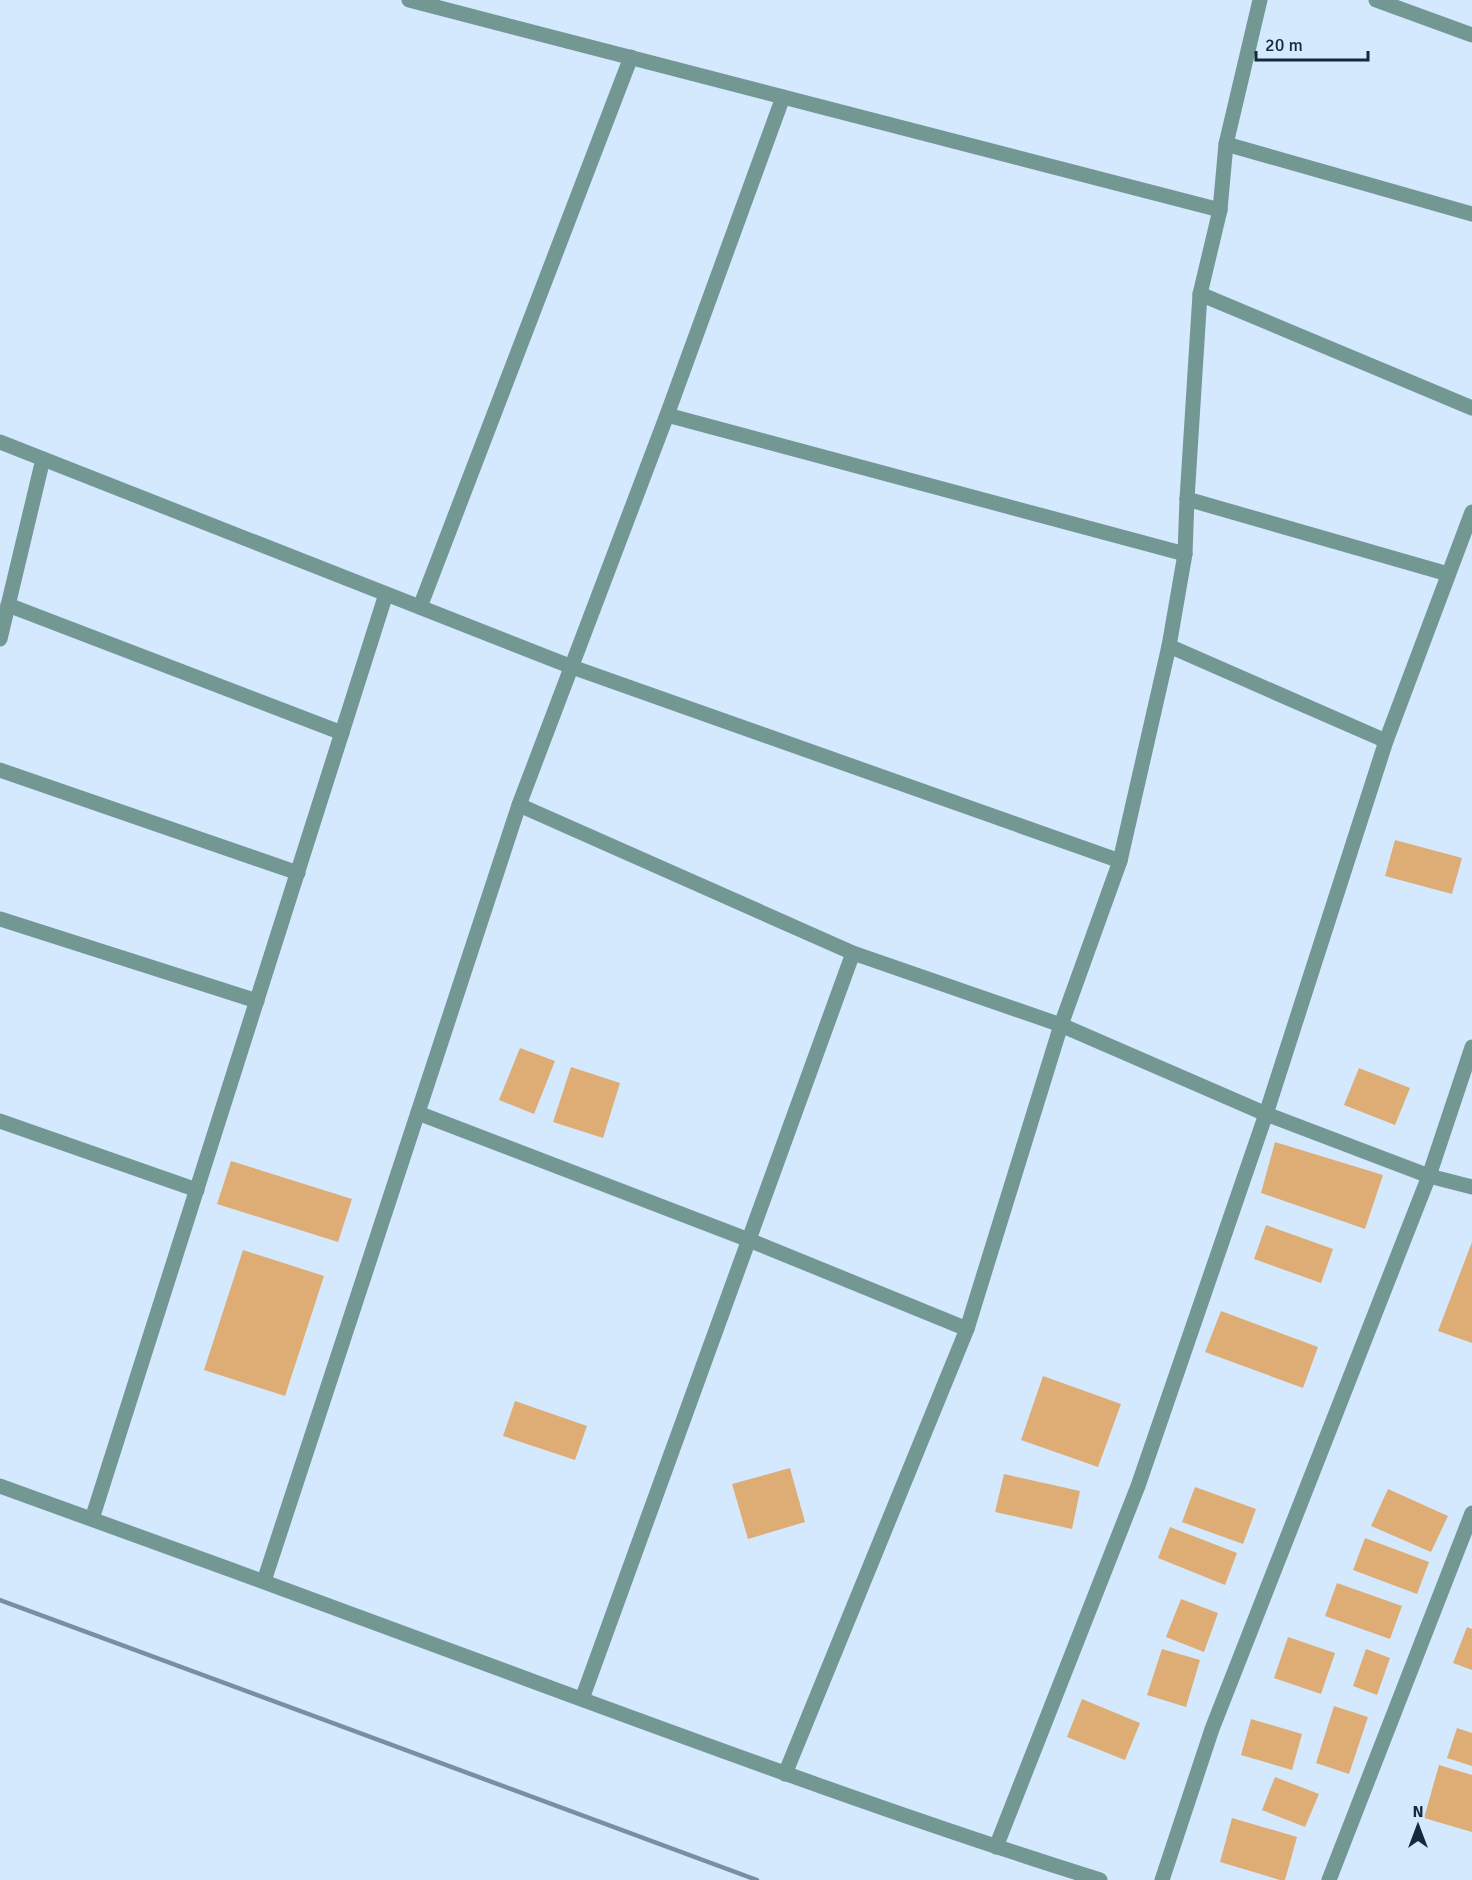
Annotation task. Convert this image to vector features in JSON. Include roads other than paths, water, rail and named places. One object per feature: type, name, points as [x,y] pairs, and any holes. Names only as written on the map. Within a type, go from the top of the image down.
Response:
[{"type":"street","points":[[409,0],[1220,210]]},
{"type":"street","points":[[785,1774],[967,1329],[1062,1025],[1120,861],[1169,646],[1185,554],[1200,294],[1220,210],[1226,144],[1260,0]]},
{"type":"street","points":[[1376,0],[1472,34]]},
{"type":"street","points":[[420,607],[631,57]]},
{"type":"street","points":[[264,1581],[519,806],[667,415],[783,97]]},
{"type":"street","points":[[1226,144],[1472,214]]},
{"type":"street","points":[[1200,294],[1472,408]]},
{"type":"street","points":[[667,415],[1185,554]]},
{"type":"street","points":[[0,441],[572,667],[1120,861]]},
{"type":"street","points":[[0,639],[43,459]]},
{"type":"street","points":[[1187,499],[1448,574]]},
{"type":"street","points":[[996,1847],[1138,1486],[1266,1114],[1386,741],[1472,512]]},
{"type":"street","points":[[92,1519],[387,594]]},
{"type":"street","points":[[8,605],[342,733]]},
{"type":"street","points":[[1169,646],[1386,741]]},
{"type":"street","points":[[0,770],[298,873]]},
{"type":"street","points":[[519,806],[853,953],[1062,1025],[1266,1114],[1429,1176],[1472,1188]]},
{"type":"street","points":[[0,919],[257,1001]]},
{"type":"street","points":[[582,1699],[853,953]]},
{"type":"street","points":[[1162,1880],[1212,1729],[1429,1176],[1472,1047]]},
{"type":"street","points":[[418,1113],[749,1240],[967,1329]]},
{"type":"street","points":[[0,1121],[197,1190]]},
{"type":"street","points":[[0,1486],[785,1774],[996,1847],[1100,1880]]},
{"type":"street","points":[[1329,1880],[1472,1513]]},
{"type":"railway","points":[[0,1600],[757,1880]]}]
